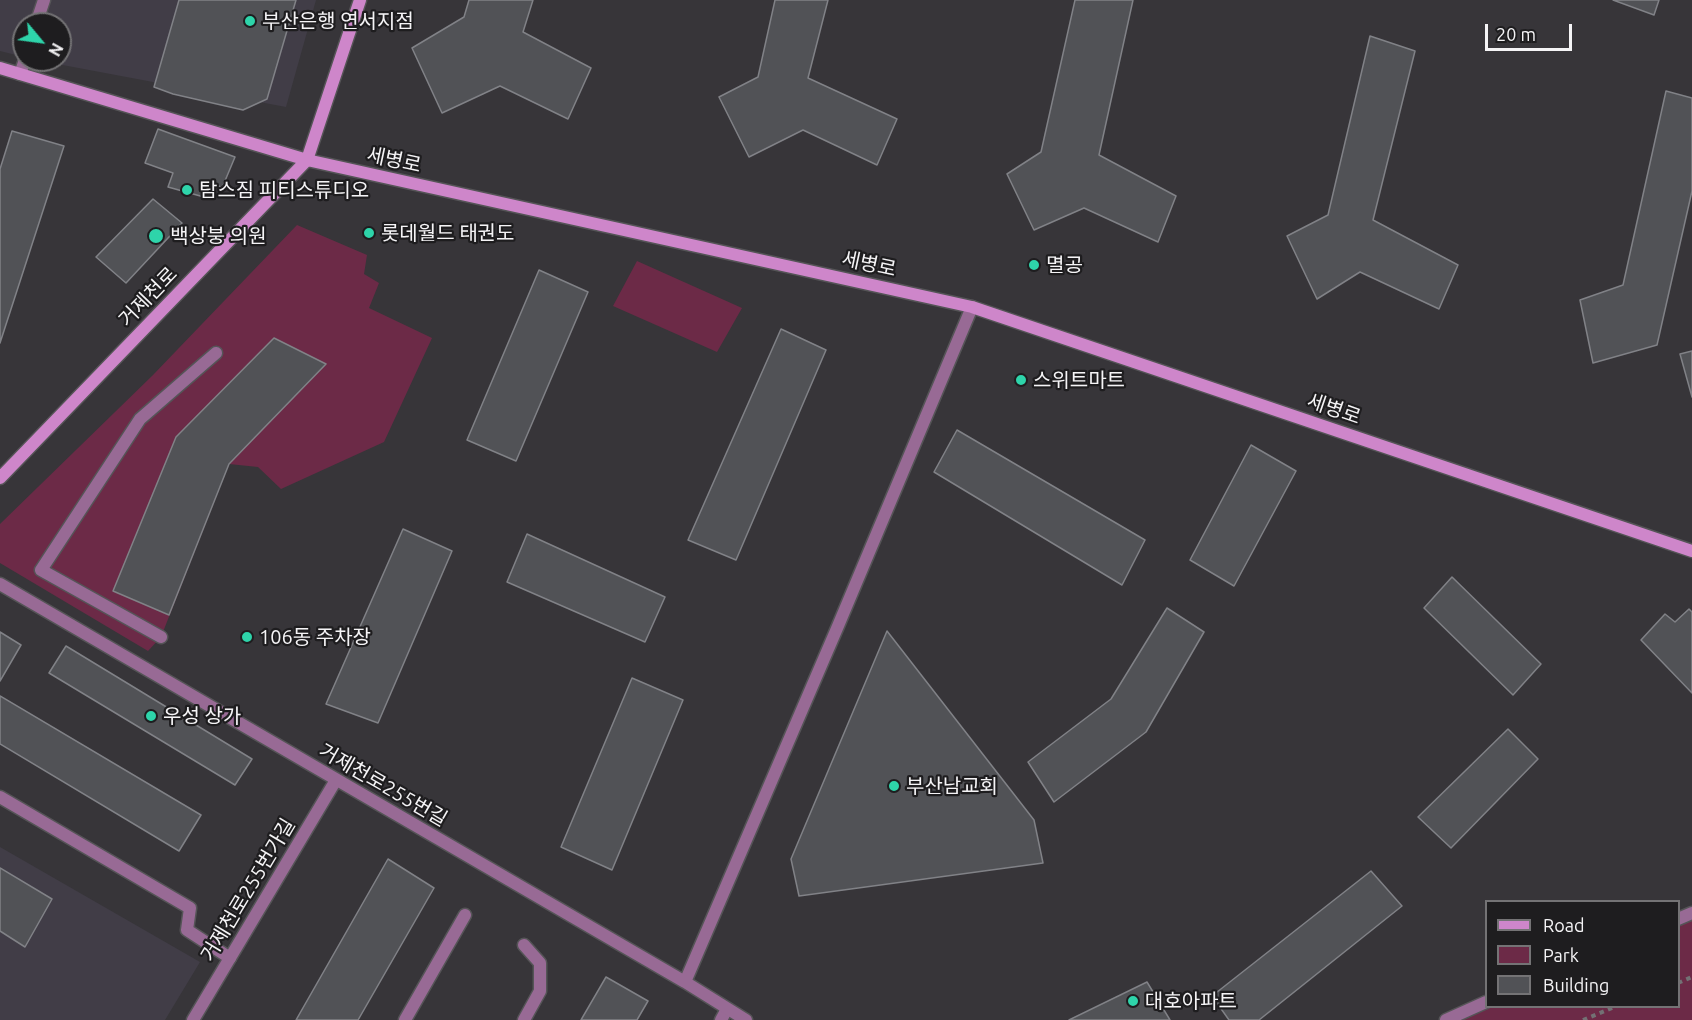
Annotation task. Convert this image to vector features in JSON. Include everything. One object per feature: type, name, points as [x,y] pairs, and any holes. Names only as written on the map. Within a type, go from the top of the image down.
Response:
[{"type":"main road","name":"거제천로","points":[[0,478],[307,160],[360,0]]},
{"type":"main road","name":"세병로","points":[[0,68],[307,160],[972,307],[1692,551]]},
{"type":"street","points":[[685,982],[972,307]]},
{"type":"street","points":[[161,637],[41,570],[140,419],[216,353]]},
{"type":"street","name":"거제천로255번길","points":[[0,584],[685,982],[724,1015],[746,1020]]},
{"type":"street","name":"거제천로255번가길","points":[[193,1020],[336,780]]},
{"type":"street","points":[[0,797],[190,908],[188,930],[230,958]]},
{"type":"street","points":[[405,1020],[465,915]]},
{"type":"street","points":[[524,945],[540,963],[540,991],[524,1020]]},
{"type":"street","points":[[1446,1020],[1485,1002]]},
{"type":"path","points":[[1583,1020],[1612,1008]]},
{"type":"shaded area","points":[[0,0],[316,0],[286,107],[72,67],[72,12],[12,12],[12,54],[0,51]]},
{"type":"shaded area","points":[[0,847],[200,962],[165,1020],[0,1020]]},
{"type":"green space","points":[[297,225],[367,255],[364,274],[379,283],[369,308],[432,338],[384,442],[281,489],[258,467],[229,464],[161,637],[148,651],[0,563],[0,524],[153,375]]},
{"type":"green space","points":[[637,261],[742,308],[717,352],[613,306]]},
{"type":"green space","points":[[1692,919],[1692,1020],[1459,1020],[1488,1008],[1680,1008],[1680,925]]},
{"type":"building","points":[[179,0],[296,0],[267,99],[243,110],[173,94],[154,87]]},
{"type":"building","points":[[469,0],[533,0],[523,32],[591,68],[568,119],[500,86],[442,113],[412,48],[464,17]]},
{"type":"building","points":[[775,0],[828,0],[808,78],[897,119],[877,165],[803,130],[749,157],[719,97],[758,77]]},
{"type":"building","points":[[1075,0],[1133,0],[1099,155],[1176,196],[1158,242],[1084,208],[1034,230],[1007,174],[1041,152]]},
{"type":"building","points":[[1613,0],[1659,0],[1654,15]]},
{"type":"building","points":[[1370,36],[1415,51],[1373,220],[1458,265],[1439,309],[1360,272],[1317,299],[1287,236],[1328,215]]},
{"type":"building","points":[[1666,91],[1692,98],[1692,191],[1657,345],[1593,363],[1580,300],[1623,285]]},
{"type":"building","points":[[158,129],[235,157],[222,188],[217,185],[211,199],[168,187],[173,173],[145,163]]},
{"type":"building","points":[[12,131],[64,146],[0,343],[0,169]]},
{"type":"building","points":[[153,199],[182,223],[126,283],[96,257]]},
{"type":"building","points":[[539,270],[588,292],[516,461],[467,440]]},
{"type":"building","points":[[781,329],[826,350],[736,560],[688,540]]},
{"type":"building","points":[[274,338],[326,364],[229,464],[169,615],[113,591],[176,437]]},
{"type":"building","points":[[1692,351],[1692,397],[1680,354]]},
{"type":"building","points":[[957,430],[1145,540],[1122,585],[934,472]]},
{"type":"building","points":[[1251,445],[1296,471],[1234,586],[1190,560]]},
{"type":"building","points":[[403,529],[452,551],[378,723],[326,704]]},
{"type":"building","points":[[527,534],[665,597],[645,642],[507,582]]},
{"type":"building","points":[[1452,577],[1541,664],[1513,695],[1424,608]]},
{"type":"building","points":[[1167,608],[1204,632],[1146,732],[1054,802],[1028,762],[1111,699]]},
{"type":"building","points":[[1689,609],[1692,612],[1692,693],[1641,640],[1665,614],[1675,622]]},
{"type":"building","points":[[887,631],[1034,820],[1043,863],[799,896],[791,859]]},
{"type":"building","points":[[0,632],[21,645],[0,681]]},
{"type":"building","name":"우성 상가","points":[[66,646],[252,759],[235,785],[49,673]]},
{"type":"building","points":[[632,678],[683,700],[612,870],[561,847]]},
{"type":"building","points":[[0,696],[201,815],[179,851],[0,744]]},
{"type":"building","points":[[1508,729],[1538,759],[1451,848],[1418,817]]},
{"type":"building","points":[[388,859],[434,888],[358,1020],[296,1020]]},
{"type":"building","points":[[0,868],[52,899],[25,947],[0,931]]},
{"type":"building","points":[[1371,871],[1402,906],[1259,1020],[1229,1020],[1212,996]]},
{"type":"building","points":[[606,977],[648,1001],[637,1020],[581,1020]]},
{"type":"building","name":"대호아파트","points":[[1147,982],[1170,1020],[1069,1020]]},
{"type":"place","name":"부산은행 연서지점","points":[[250,21]]},
{"type":"place","name":"탐스짐 피티스튜디오","points":[[187,190]]},
{"type":"place","name":"롯데월드 태권도","points":[[369,233]]},
{"type":"place","name":"백상붕 의원","points":[[156,236]]},
{"type":"place","name":"멸공","points":[[1034,265]]},
{"type":"place","name":"스위트마트","points":[[1021,380]]},
{"type":"place","name":"106동 주차장","points":[[247,637]]},
{"type":"place","name":"우성 상가","points":[[151,716]]},
{"type":"place","name":"부산남교회","points":[[894,786]]},
{"type":"place","name":"대호아파트","points":[[1133,1001]]}]
